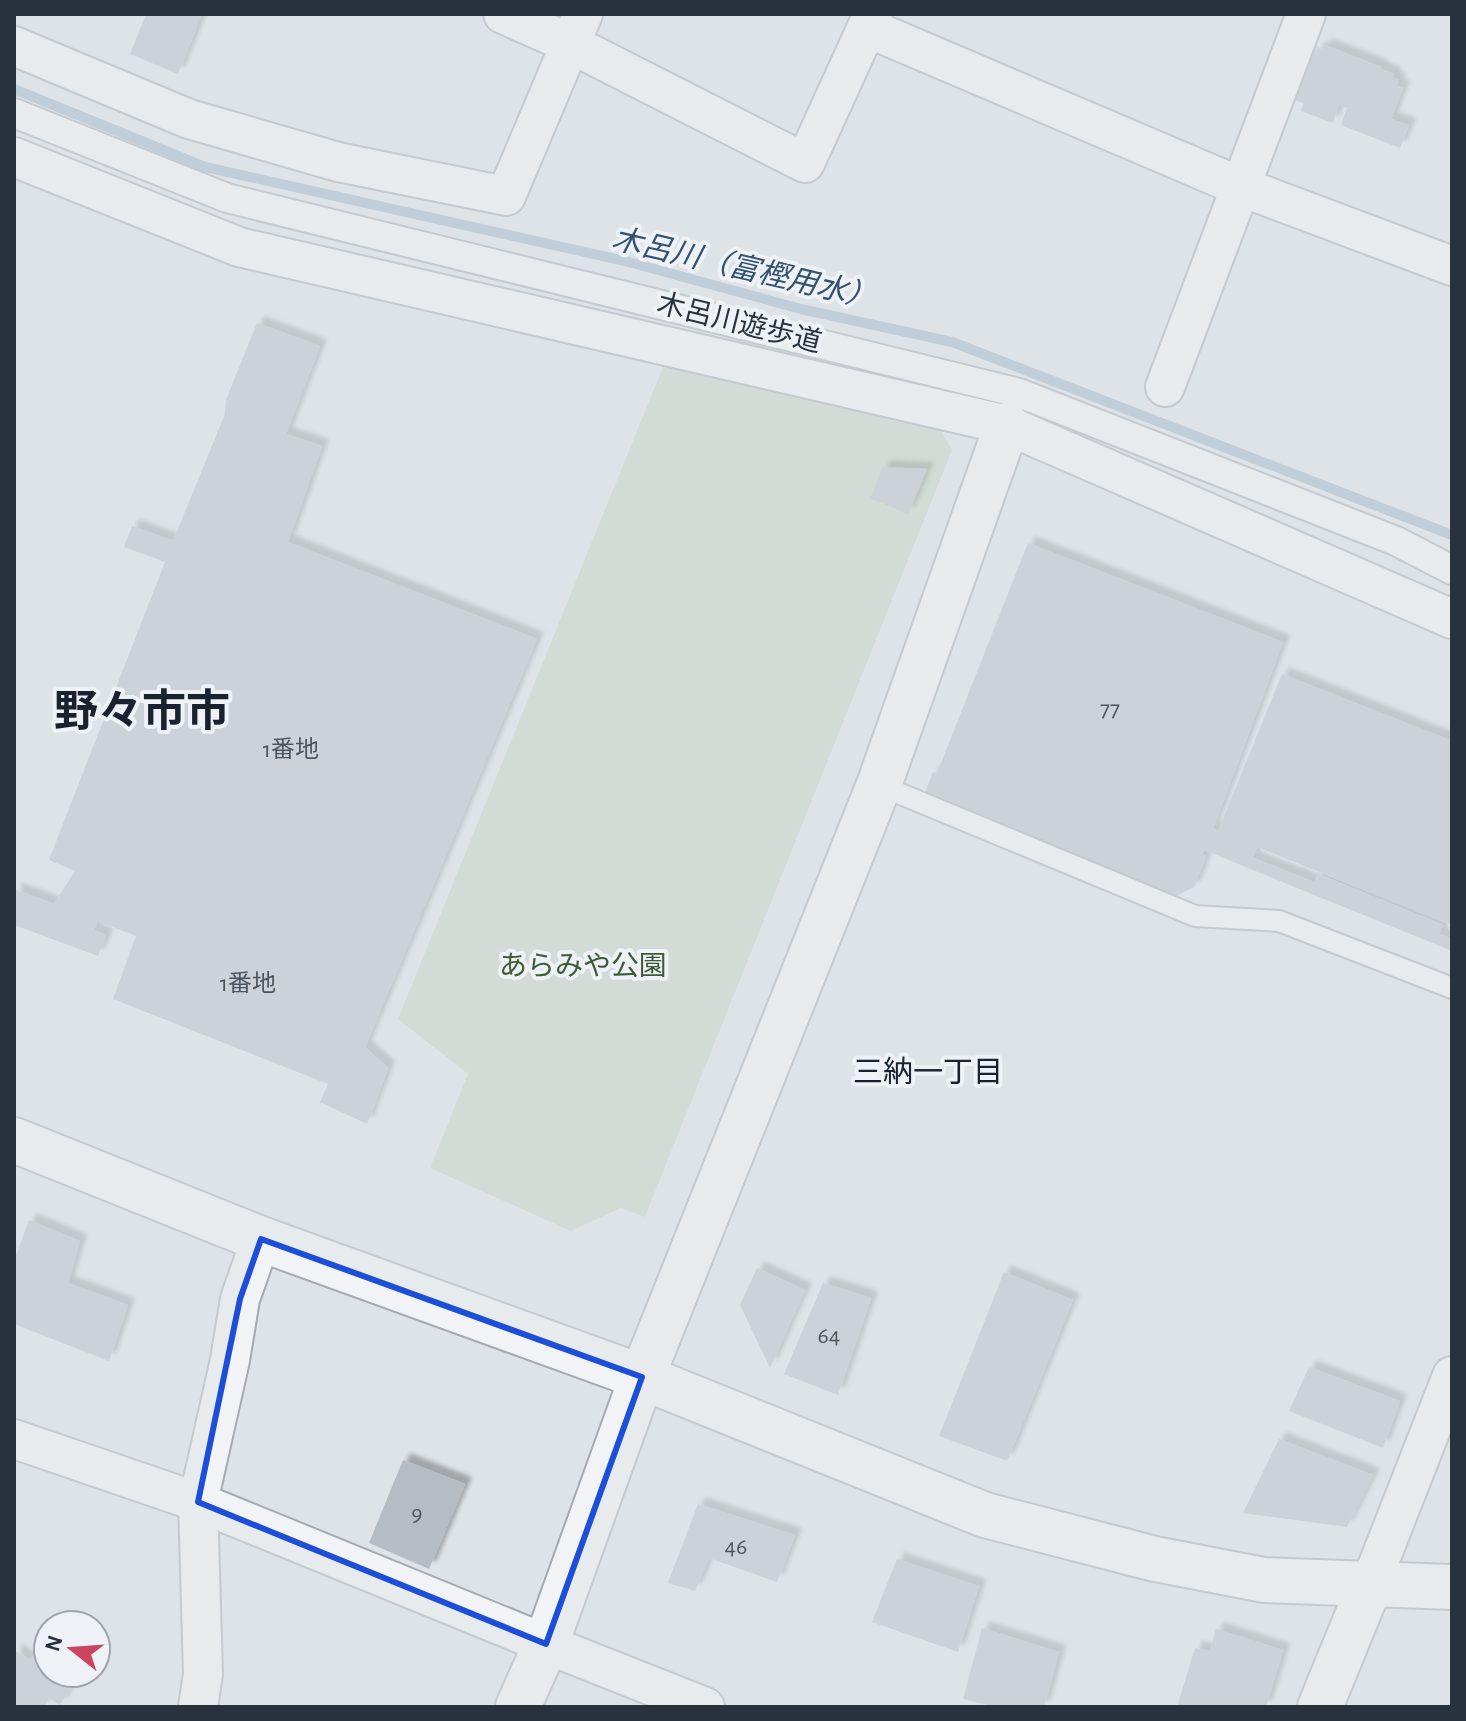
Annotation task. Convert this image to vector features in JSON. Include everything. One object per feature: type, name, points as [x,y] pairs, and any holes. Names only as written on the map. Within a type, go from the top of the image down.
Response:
[{"type":"street","points":[[503,14],[577,29],[805,163],[870,21],[1239,186],[1452,266]]},
{"type":"street","points":[[1165,387],[1306,14]]},
{"type":"street","points":[[14,46],[189,119],[338,162],[506,196],[577,29]]},
{"type":"street","name":"木呂川遊歩道","points":[[14,113],[227,198],[1019,393],[1396,541],[1452,570]]},
{"type":"street","points":[[14,157],[239,247],[1007,425],[1452,619]]},
{"type":"street","points":[[518,1707],[546,1644],[642,1377],[879,785],[1007,425]]},
{"type":"street","points":[[14,1140],[261,1239],[642,1377],[985,1515],[1155,1559],[1264,1580],[1452,1587]]},
{"type":"street","points":[[198,1707],[203,1674],[198,1502],[230,1360],[240,1299],[261,1239]]},
{"type":"street","points":[[1320,1707],[1452,1376]]},
{"type":"street","points":[[14,1439],[198,1502],[705,1707]]},
{"type":"lane","points":[[879,785],[1195,916],[1279,921],[1452,988]]},
{"type":"highlighted area","points":[[261,1239],[642,1377],[546,1644],[198,1502],[240,1299]]},
{"type":"green space","name":"あらみや公園","points":[[665,362],[938,426],[952,450],[645,1217],[621,1208],[571,1231],[430,1168],[468,1074],[398,1019]]},
{"type":"building","points":[[146,14],[202,14],[178,74],[130,54]]},
{"type":"building","points":[[1325,45],[1381,67],[1399,80],[1397,86],[1403,88],[1391,119],[1409,125],[1400,148],[1341,125],[1347,108],[1339,104],[1333,123],[1301,111],[1303,103],[1292,99],[1309,55],[1315,57],[1318,48],[1324,50]]},
{"type":"building","points":[[257,323],[320,346],[286,434],[322,446],[288,542],[537,639],[365,1047],[388,1068],[367,1124],[320,1102],[328,1084],[113,999],[136,936],[84,916],[97,922],[94,930],[106,935],[98,956],[14,925],[14,889],[54,904],[75,871],[49,860],[165,562],[124,547],[132,526],[173,541],[225,414],[226,400]]},
{"type":"building","points":[[883,467],[927,469],[908,514],[870,498]]},
{"type":"building","points":[[1028,543],[1283,642],[1213,828],[1218,831],[1282,674],[1452,741],[1452,925],[1257,847],[1253,858],[1314,882],[1318,874],[1443,925],[1439,934],[1452,939],[1452,951],[1204,850],[1202,855],[1206,856],[1194,887],[1176,896],[922,800],[933,772],[937,773]]},
{"type":"building","points":[[29,1220],[80,1241],[68,1283],[128,1305],[109,1361],[14,1324],[14,1261]]},
{"type":"building","points":[[757,1268],[805,1290],[770,1368],[740,1305]]},
{"type":"building","points":[[1004,1272],[1073,1300],[1007,1461],[939,1436]]},
{"type":"building","points":[[823,1283],[871,1298],[838,1395],[784,1374]]},
{"type":"building","points":[[1309,1367],[1400,1401],[1383,1448],[1289,1411]]},
{"type":"building","points":[[1279,1439],[1373,1475],[1347,1527],[1243,1513]]},
{"type":"building","points":[[403,1460],[465,1484],[429,1569],[369,1543]]},
{"type":"building","points":[[698,1504],[795,1535],[777,1582],[709,1558],[695,1591],[668,1583]]},
{"type":"building","points":[[897,1559],[979,1586],[958,1652],[872,1622]]},
{"type":"building","points":[[982,1628],[1059,1652],[1044,1707],[995,1707],[963,1699]]},
{"type":"building","points":[[1216,1629],[1283,1650],[1266,1707],[1177,1707],[1195,1648],[1210,1651]]},
{"type":"building","points":[[14,1650],[30,1660],[32,1657],[32,1689],[70,1689],[60,1705],[49,1698],[45,1705],[48,1707],[14,1707]]},
{"type":"waterway","name":"木呂川（富樫用水）","points":[[14,89],[205,167],[625,261],[801,309],[952,342],[1452,535]]},
{"type":"district","name":"野々市市","points":[[142,713]]},
{"type":"district","name":"三納一丁目","points":[[928,1073]]}]
